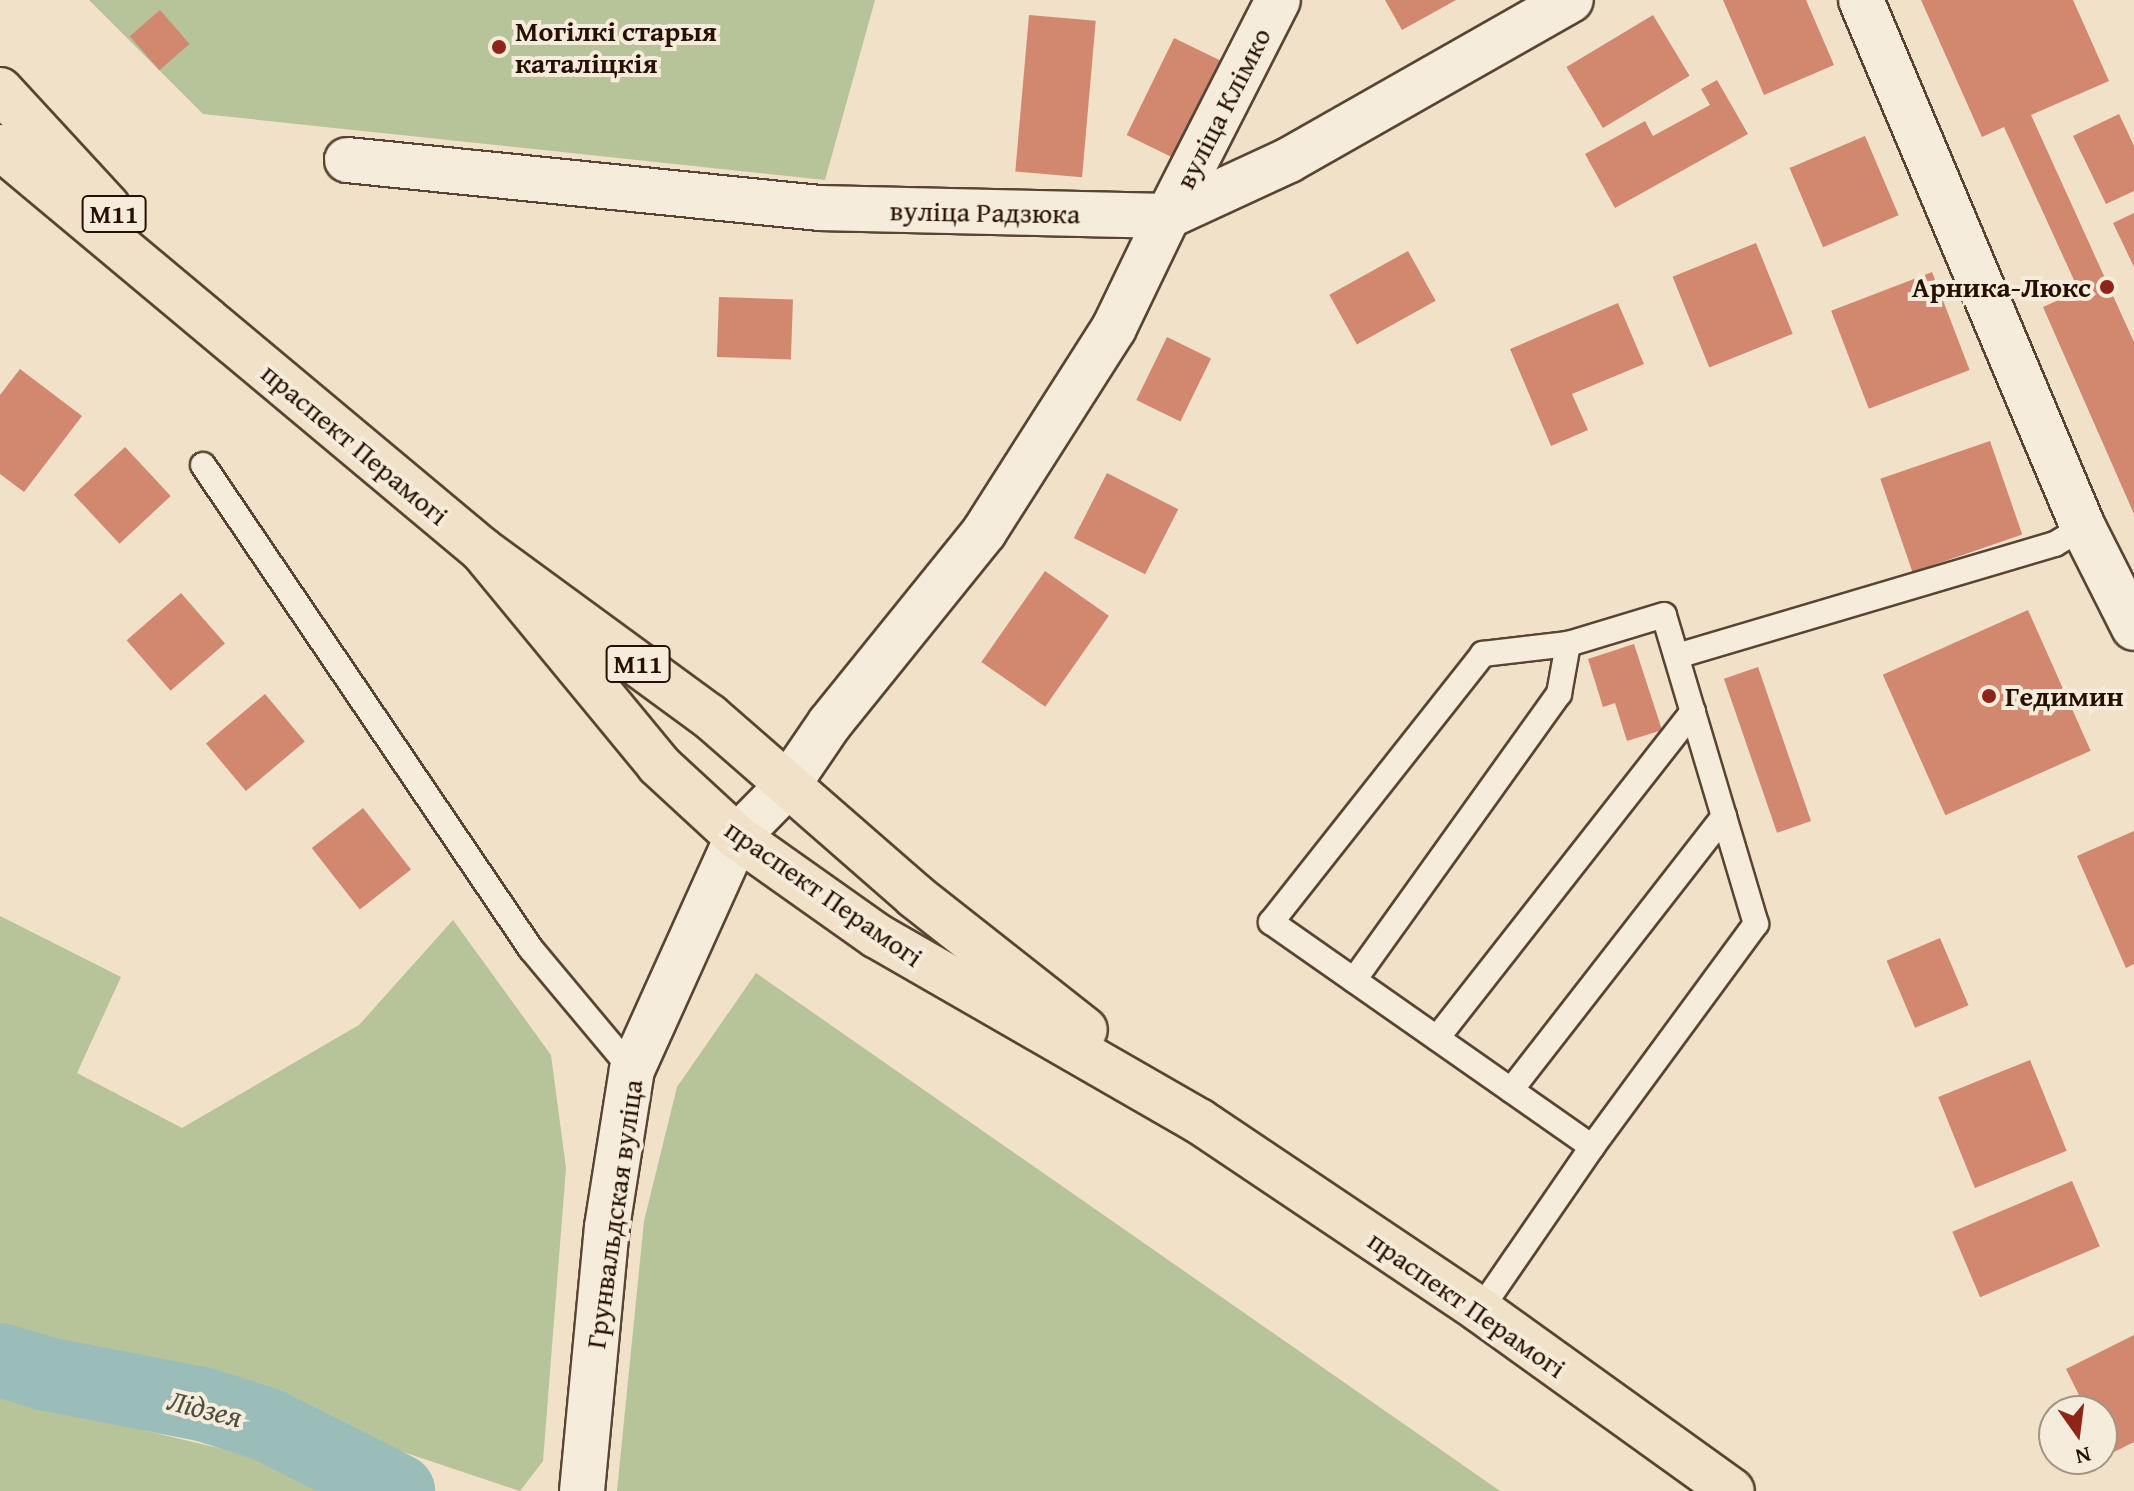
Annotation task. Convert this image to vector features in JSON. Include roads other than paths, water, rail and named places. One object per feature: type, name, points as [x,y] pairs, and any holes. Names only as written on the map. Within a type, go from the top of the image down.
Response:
[{"type":"main road","name":"праспект Перамогі","points":[[0,90],[228,339]]},
{"type":"main road","name":"праспект Перамогі","points":[[0,147],[482,550],[709,716],[915,896],[1199,1121]]},
{"type":"main road","name":"праспект Перамогі","points":[[482,550],[659,765],[737,837],[877,936],[1199,1121],[1480,1310],[1732,1491]]},
{"type":"street","name":"вуліца Клімко","points":[[787,786],[830,723],[984,532],[1114,328],[1278,0]]},
{"type":"street","name":"вуліца Радзюка","points":[[347,160],[819,208],[1168,216],[1289,160],[1571,0]]},
{"type":"street","points":[[1861,0],[2083,527],[2134,628]]},
{"type":"street","name":"Грунвальдская вуліца","points":[[583,1480],[607,1227],[632,1070],[737,837],[787,786]]},
{"type":"lane","points":[[203,465],[531,949],[632,1070]]},
{"type":"lane","points":[[1677,656],[2055,544],[2083,527]]},
{"type":"lane","points":[[1480,1310],[1592,1147],[1756,924],[1664,615],[1568,644],[1483,654],[1271,922],[1592,1147]]},
{"type":"lane","points":[[1354,980],[1559,694],[1568,644]]},
{"type":"lane","points":[[1437,1038],[1693,712]]},
{"type":"lane","points":[[1511,1090],[1724,816]]},
{"type":"waterway","name":"Лідзея","points":[[0,1360],[47,1374],[206,1405],[268,1425],[398,1491]]},
{"type":"place","name":"Могілкі старыя каталіцкія","points":[[499,47]]},
{"type":"place","name":"Арника-Люкс","points":[[2107,287]]},
{"type":"place","name":"Гедимин","points":[[1989,696]]}]
